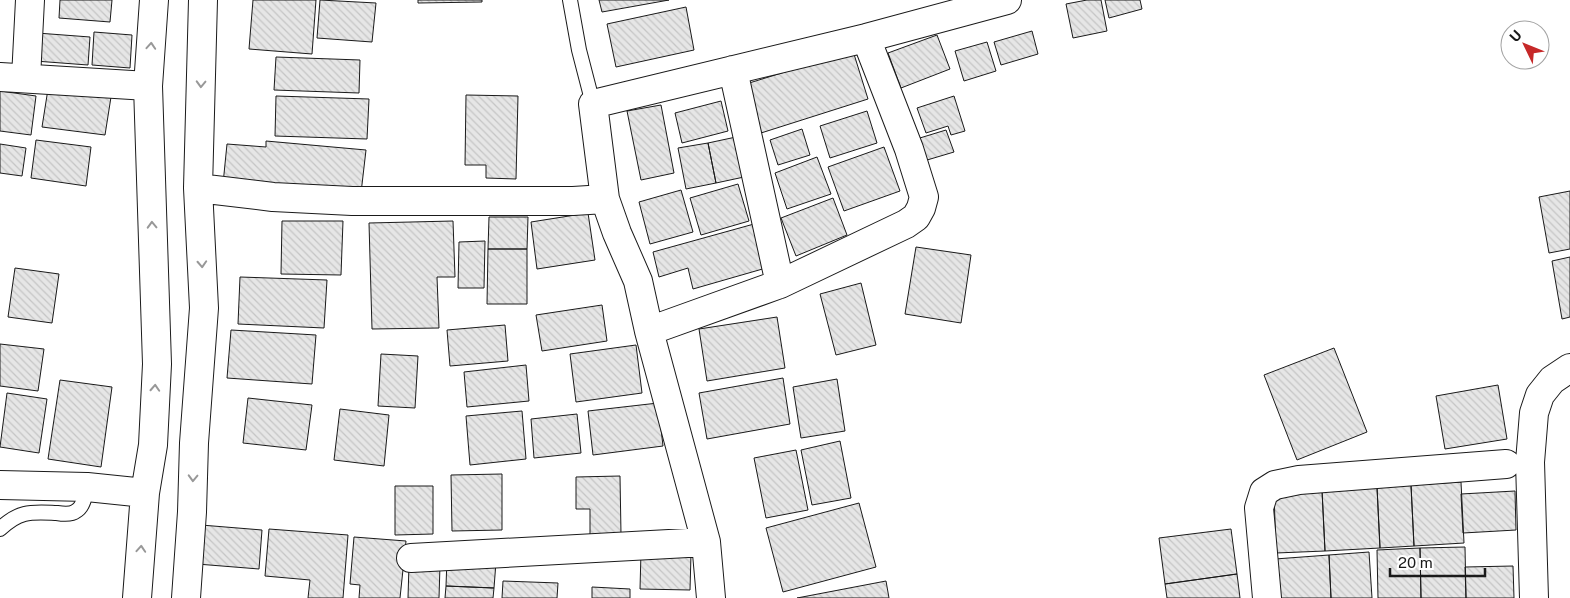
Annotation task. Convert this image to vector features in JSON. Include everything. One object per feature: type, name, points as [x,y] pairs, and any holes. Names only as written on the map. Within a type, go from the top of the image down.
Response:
[{"type":"street","points":[[30,0],[13,78],[148,86]]},
{"type":"street","points":[[137,598],[145,493],[153,445],[157,364],[148,86],[154,0]]},
{"type":"street","points":[[186,598],[192,512],[194,443],[204,308],[198,188],[203,0]]},
{"type":"street","points":[[711,598],[706,542],[649,331],[638,281],[617,233],[605,199],[593,104],[866,38],[1007,0]]},
{"type":"street","points":[[649,331],[780,284],[906,224],[916,217],[924,197],[909,149],[866,38]]},
{"type":"street","points":[[733,70],[780,284]]},
{"type":"street","points":[[198,188],[273,197],[352,201],[573,201],[605,199]]},
{"type":"street","points":[[1534,598],[1530,462],[1534,414],[1540,395],[1552,380],[1570,368]]},
{"type":"street","points":[[153,445],[194,443]]},
{"type":"street","points":[[1267,598],[1258,508],[1264,492],[1275,485],[1299,480],[1506,464]]},
{"type":"street","points":[[0,485],[87,487],[145,493]]},
{"type":"street","points":[[411,558],[706,542]]},
{"type":"lane","points":[[570,0],[579,50],[593,104]]},
{"type":"lane","points":[[0,529],[11,519],[30,512],[68,514],[76,511],[83,502],[87,487]]},
{"type":"building","points":[[60,0],[112,0],[110,22],[59,18]]},
{"type":"building","points":[[253,0],[316,0],[312,54],[249,49]]},
{"type":"building","points":[[320,0],[376,3],[372,42],[317,38]]},
{"type":"building","points":[[418,0],[482,0],[482,2],[418,3]]},
{"type":"building","points":[[599,0],[669,0],[602,12]]},
{"type":"building","points":[[1087,0],[1101,0],[1107,31],[1073,38],[1066,4]]},
{"type":"building","points":[[1105,0],[1140,0],[1142,9],[1109,18]]},
{"type":"building","points":[[686,7],[694,50],[616,67],[607,24]]},
{"type":"building","points":[[1032,31],[1038,54],[1001,65],[994,42]]},
{"type":"building","points":[[94,32],[132,35],[130,68],[92,65]]},
{"type":"building","points":[[37,33],[90,37],[88,65],[35,61]]},
{"type":"building","points":[[937,35],[950,69],[901,88],[888,53]]},
{"type":"building","points":[[987,42],[996,71],[964,81],[955,51]]},
{"type":"building","points":[[853,51],[868,99],[761,133],[746,84]]},
{"type":"building","points":[[276,57],[360,60],[359,93],[274,90]]},
{"type":"building","points":[[48,89],[111,97],[105,135],[42,127]]},
{"type":"building","points":[[0,91],[36,96],[31,135],[0,131]]},
{"type":"building","points":[[466,95],[518,96],[516,179],[486,178],[486,165],[465,165]]},
{"type":"building","points":[[276,96],[369,99],[367,139],[275,136]]},
{"type":"building","points":[[954,96],[965,131],[951,135],[948,126],[926,133],[917,108]]},
{"type":"building","points":[[721,101],[728,131],[682,143],[675,113]]},
{"type":"building","points":[[661,105],[674,173],[641,180],[627,111]]},
{"type":"building","points":[[867,111],[877,143],[830,158],[820,126]]},
{"type":"building","points":[[802,129],[810,155],[778,165],[770,140]]},
{"type":"building","points":[[946,130],[954,152],[917,163],[910,141]]},
{"type":"building","points":[[736,137],[744,177],[716,183],[708,143]]},
{"type":"building","points":[[36,140],[91,147],[86,186],[31,178]]},
{"type":"building","points":[[266,141],[366,150],[361,193],[223,184],[227,144],[266,147]]},
{"type":"building","points":[[708,143],[716,183],[686,189],[678,148]]},
{"type":"building","points":[[0,144],[26,148],[22,176],[0,173]]},
{"type":"building","points":[[884,147],[900,191],[844,211],[828,167]]},
{"type":"building","points":[[817,157],[831,194],[787,209],[775,173]]},
{"type":"building","points":[[738,184],[749,221],[701,235],[690,198]]},
{"type":"building","points":[[681,190],[693,232],[650,244],[639,202]]},
{"type":"building","points":[[1570,191],[1570,249],[1549,253],[1539,197]]},
{"type":"building","points":[[833,198],[847,235],[796,256],[781,218]]},
{"type":"building","points":[[588,213],[595,260],[537,269],[531,222]]},
{"type":"building","points":[[489,217],[528,217],[527,249],[488,249]]},
{"type":"building","points":[[282,221],[343,221],[341,275],[281,274]]},
{"type":"building","points":[[453,221],[455,277],[437,277],[439,328],[372,329],[369,223]]},
{"type":"building","points":[[754,224],[766,268],[693,289],[688,268],[659,277],[653,252]]},
{"type":"building","points":[[485,241],[484,288],[458,288],[459,242]]},
{"type":"building","points":[[916,247],[971,255],[961,323],[905,314]]},
{"type":"building","points":[[488,249],[527,249],[527,304],[487,304]]},
{"type":"building","points":[[1570,257],[1570,317],[1562,319],[1552,261]]},
{"type":"building","points":[[15,268],[59,274],[52,323],[8,317]]},
{"type":"building","points":[[240,277],[327,280],[324,328],[238,324]]},
{"type":"building","points":[[861,283],[876,345],[836,355],[820,294]]},
{"type":"building","points":[[602,305],[607,341],[542,351],[536,315]]},
{"type":"building","points":[[777,317],[785,368],[707,381],[699,329]]},
{"type":"building","points":[[505,325],[508,361],[450,366],[447,330]]},
{"type":"building","points":[[231,330],[316,335],[312,384],[227,378]]},
{"type":"building","points":[[0,344],[44,349],[38,391],[0,386]]},
{"type":"building","points":[[636,345],[642,393],[576,402],[570,354]]},
{"type":"building","points":[[1334,348],[1367,432],[1297,460],[1264,375]]},
{"type":"building","points":[[381,354],[418,356],[415,408],[378,406]]},
{"type":"building","points":[[526,365],[529,401],[467,407],[464,372]]},
{"type":"building","points":[[783,378],[790,424],[707,439],[699,393]]},
{"type":"building","points":[[837,379],[845,431],[801,438],[793,387]]},
{"type":"building","points":[[60,380],[112,387],[101,467],[48,459]]},
{"type":"building","points":[[1498,385],[1507,439],[1445,449],[1436,396]]},
{"type":"building","points":[[7,393],[47,399],[39,453],[0,447]]},
{"type":"building","points":[[248,398],[312,405],[306,450],[243,443]]},
{"type":"building","points":[[658,403],[663,446],[593,455],[588,411]]},
{"type":"building","points":[[340,409],[389,415],[384,466],[334,460]]},
{"type":"building","points":[[522,411],[526,459],[470,465],[466,416]]},
{"type":"building","points":[[577,414],[581,453],[534,458],[531,419]]},
{"type":"building","points":[[840,441],[851,498],[812,505],[801,450]]},
{"type":"building","points":[[796,450],[808,510],[766,518],[754,458]]},
{"type":"building","points":[[502,474],[502,530],[452,531],[451,475]]},
{"type":"building","points":[[620,476],[621,534],[590,535],[590,509],[576,509],[576,477]]},
{"type":"building","points":[[1461,482],[1464,543],[1414,546],[1411,485]]},
{"type":"building","points":[[1411,485],[1414,546],[1380,548],[1377,487]]},
{"type":"building","points":[[395,486],[433,486],[433,534],[395,535]]},
{"type":"building","points":[[1377,487],[1380,548],[1325,551],[1322,490]]},
{"type":"building","points":[[1322,490],[1325,551],[1276,553],[1274,492]]},
{"type":"building","points":[[1515,491],[1516,530],[1463,533],[1461,494]]},
{"type":"building","points":[[859,503],[876,567],[783,592],[766,528]]},
{"type":"building","points":[[201,525],[262,530],[259,569],[197,564]]},
{"type":"building","points":[[269,529],[348,535],[343,598],[308,598],[310,580],[265,576]]},
{"type":"building","points":[[1231,529],[1237,574],[1165,584],[1159,538]]},
{"type":"building","points":[[354,537],[406,541],[400,598],[359,598],[360,585],[350,584]]},
{"type":"building","points":[[1465,547],[1466,598],[1421,598],[1420,548]]},
{"type":"building","points":[[1420,548],[1421,598],[1378,598],[1377,550]]},
{"type":"building","points":[[641,552],[691,554],[690,590],[640,589]]},
{"type":"building","points":[[1369,552],[1372,598],[1331,598],[1329,555]]},
{"type":"building","points":[[1329,555],[1331,598],[1277,598],[1275,559]]},
{"type":"building","points":[[447,559],[496,562],[494,588],[446,586]]},
{"type":"building","points":[[409,564],[440,565],[439,598],[408,598]]},
{"type":"building","points":[[1513,566],[1514,598],[1466,598],[1465,567]]},
{"type":"building","points":[[1237,574],[1240,598],[1167,598],[1165,584]]},
{"type":"building","points":[[503,581],[558,583],[557,598],[502,598]]},
{"type":"building","points":[[886,581],[889,598],[797,598]]},
{"type":"building","points":[[446,586],[494,588],[493,598],[445,598]]},
{"type":"building","points":[[592,587],[630,589],[630,598],[592,598]]}]
